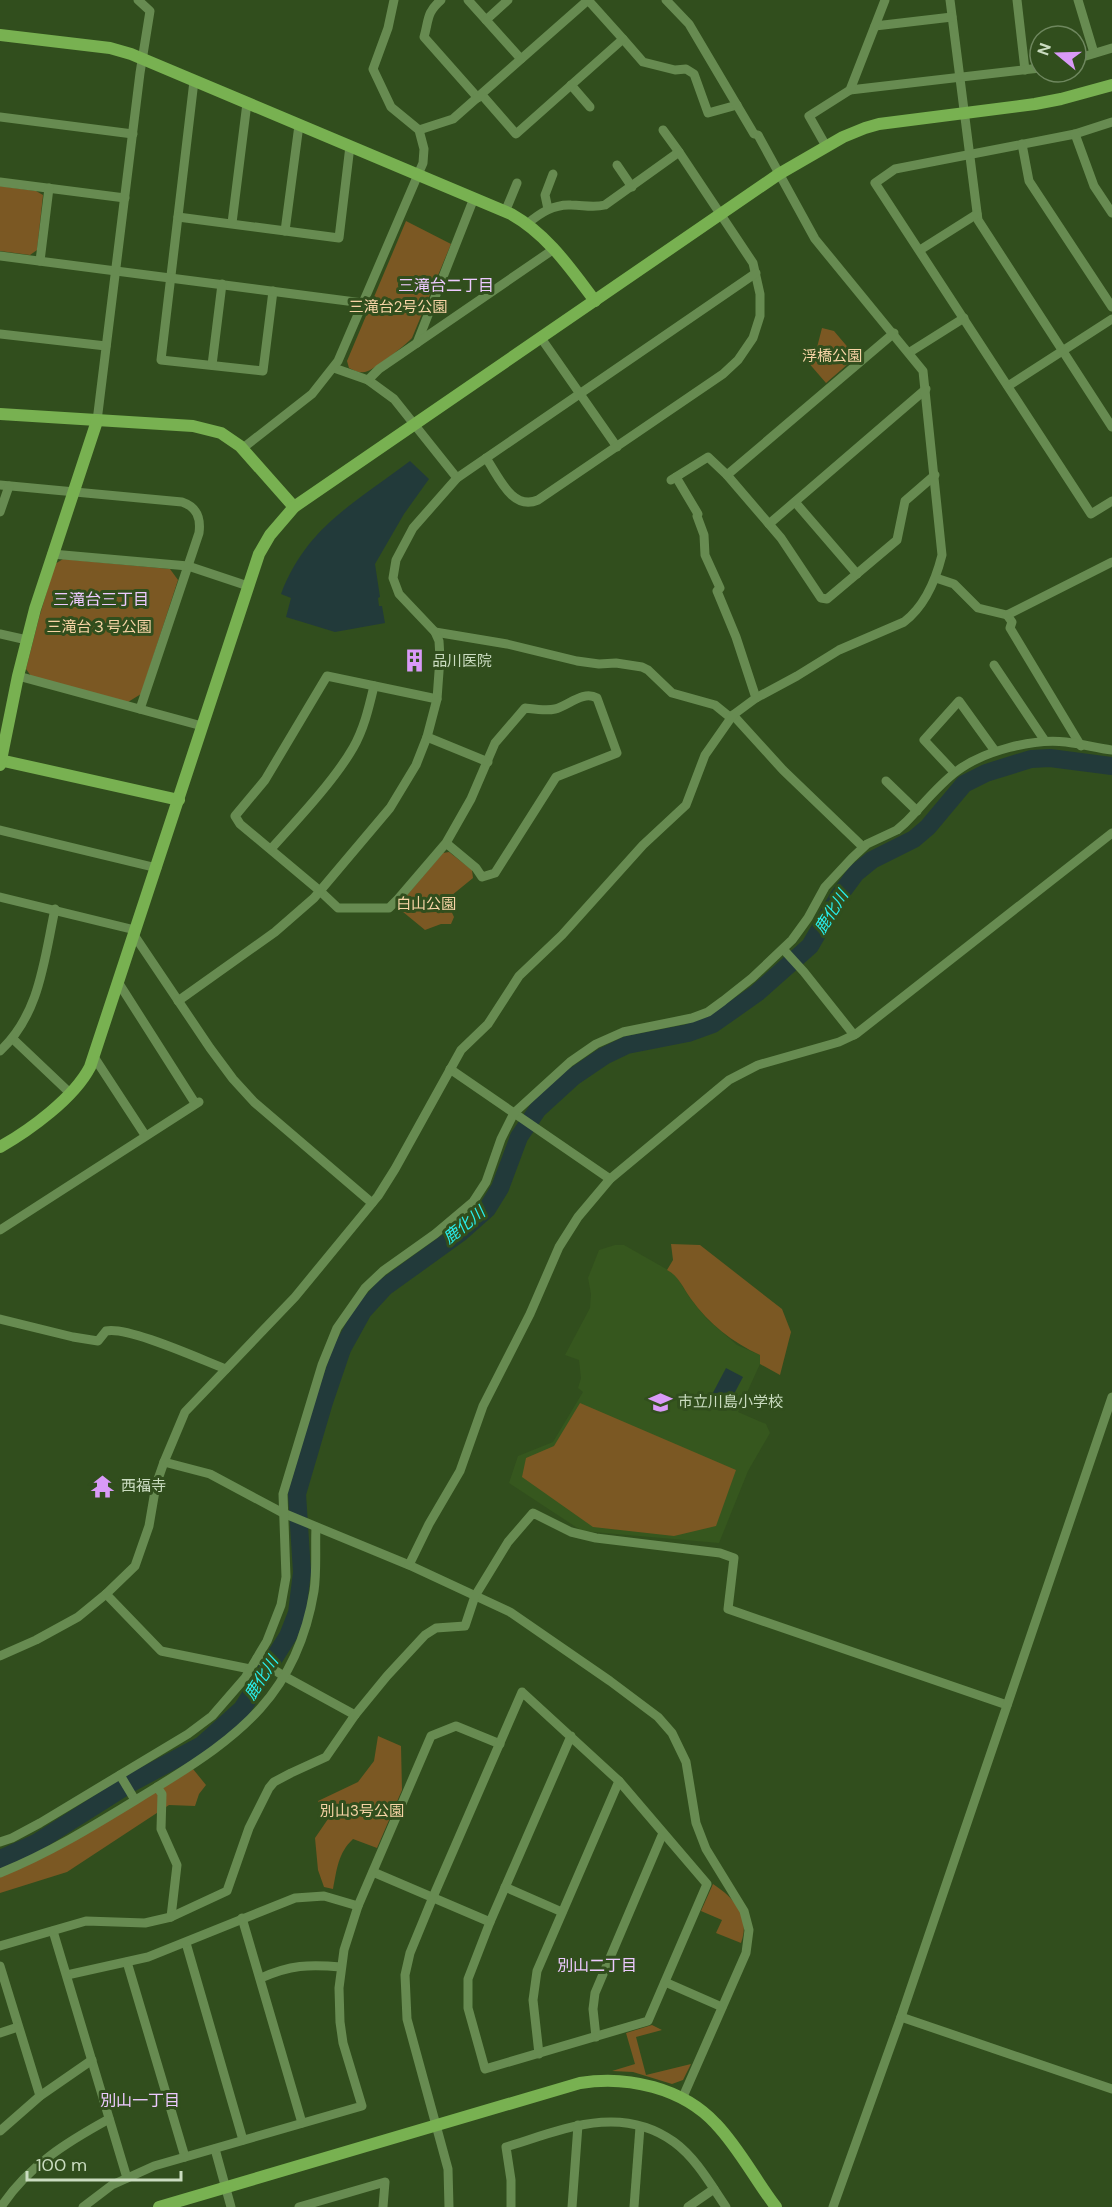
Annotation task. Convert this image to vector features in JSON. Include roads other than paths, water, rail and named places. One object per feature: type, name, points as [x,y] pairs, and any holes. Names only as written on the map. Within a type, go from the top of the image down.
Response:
[{"type":"street","points":[[138,0],[150,11],[97,421],[52,554],[27,640],[0,762],[179,800]]},
{"type":"street","points":[[243,448],[312,394],[343,353],[425,155],[419,130],[391,107],[374,69],[388,28],[394,0]]},
{"type":"street","points":[[441,0],[431,9],[424,37],[516,134],[622,39]]},
{"type":"street","points":[[468,0],[521,59]]},
{"type":"street","points":[[486,20],[508,0]]},
{"type":"street","points":[[419,130],[453,119],[588,0],[643,62],[675,70],[686,69],[694,74],[708,113],[737,105]]},
{"type":"street","points":[[0,1656],[78,1617],[135,1566],[149,1526],[156,1485],[185,1412],[295,1297],[372,1203],[396,1169],[464,1046],[488,1024],[519,976],[562,935],[643,845],[686,805],[705,755],[732,716],[756,698],[839,650],[912,616],[936,578],[942,555],[927,388],[923,371],[910,352],[815,239],[758,135],[754,135],[689,24],[666,0]]},
{"type":"street","points":[[850,90],[885,0]]},
{"type":"street","points":[[950,0],[978,220],[1112,426]]},
{"type":"street","points":[[1017,0],[1025,70]]},
{"type":"street","points":[[1078,0],[1094,53]]},
{"type":"street","points":[[875,26],[952,17]]},
{"type":"street","points":[[0,34],[110,48],[143,59],[474,198],[527,224],[554,249],[595,300]]},
{"type":"street","points":[[1088,55],[1112,48]]},
{"type":"street","points":[[826,146],[809,116],[850,90],[1028,70]]},
{"type":"street","points":[[194,81],[160,360],[263,371],[273,291]]},
{"type":"street","points":[[571,85],[590,106]]},
{"type":"street","points":[[0,1147],[54,1109],[83,1080],[93,1057],[157,868],[259,554],[270,535],[294,507],[779,174],[854,131],[879,124],[1061,99],[1112,85]]},
{"type":"street","points":[[232,223],[247,103]]},
{"type":"street","points":[[0,117],[133,134]]},
{"type":"street","points":[[1112,122],[1075,134],[895,169],[875,183],[1091,514],[1112,501]]},
{"type":"street","points":[[285,231],[299,125]]},
{"type":"street","points":[[486,458],[512,496],[525,503],[538,500],[723,374],[738,360],[753,338],[760,316],[760,294],[756,273],[748,255],[663,130]]},
{"type":"street","points":[[1075,134],[1094,186],[1112,213]]},
{"type":"street","points":[[1022,144],[1029,182],[1112,308]]},
{"type":"street","points":[[178,217],[339,238],[350,146]]},
{"type":"street","points":[[527,224],[548,209],[565,204],[586,207],[605,205],[679,153]]},
{"type":"street","points":[[617,165],[633,187]]},
{"type":"street","points":[[548,209],[545,195],[553,174]]},
{"type":"street","points":[[0,183],[125,198]]},
{"type":"street","points":[[505,212],[517,183]]},
{"type":"street","points":[[40,261],[49,188]]},
{"type":"street","points":[[417,343],[474,198]]},
{"type":"street","points":[[920,250],[977,214]]},
{"type":"street","points":[[368,380],[379,369],[554,249]]},
{"type":"street","points":[[0,256],[363,303]]},
{"type":"street","points":[[178,1001],[274,932],[321,891],[400,794],[416,765],[427,737],[437,699],[440,658],[439,640],[435,632],[399,594],[395,586],[393,569],[413,528],[457,478],[756,273]]},
{"type":"street","points":[[212,365],[222,284]]},
{"type":"street","points":[[910,352],[964,318]]},
{"type":"street","points":[[1008,386],[1112,319]]},
{"type":"street","points":[[727,475],[894,333]]},
{"type":"street","points":[[0,334],[106,346]]},
{"type":"street","points":[[541,338],[617,447]]},
{"type":"street","points":[[333,368],[368,380],[394,399],[457,478]]},
{"type":"street","points":[[770,524],[927,388]]},
{"type":"street","points":[[0,414],[200,427],[221,433],[243,448],[294,507]]},
{"type":"street","points":[[756,698],[736,637],[717,591],[720,588],[705,555],[704,535],[698,514],[674,479],[708,457],[770,524],[821,598],[827,599],[897,540],[905,501],[935,475]]},
{"type":"street","points":[[0,512],[4,486],[167,500],[189,505],[196,512],[200,525],[140,709]]},
{"type":"street","points":[[795,502],[857,574]]},
{"type":"street","points":[[52,554],[188,566],[248,586]]},
{"type":"street","points":[[936,578],[954,584],[978,608],[1007,615],[1112,562]]},
{"type":"street","points":[[1007,615],[1012,622],[1010,628],[1082,746]]},
{"type":"street","points":[[435,632],[521,646],[577,661],[599,664],[616,663],[648,670],[672,693],[715,705],[732,716],[783,770],[863,847]]},
{"type":"street","points":[[0,634],[27,640]]},
{"type":"street","points":[[994,665],[1045,741]]},
{"type":"street","points":[[18,676],[202,726]]},
{"type":"street","points":[[437,699],[327,676],[265,780],[235,816],[240,824],[339,908],[388,908],[446,843],[471,799],[495,743],[525,708],[554,709],[585,695],[597,698],[617,753],[556,777],[495,873],[482,877],[476,868],[446,843]]},
{"type":"street","points":[[271,849],[353,749],[361,732],[374,686]]},
{"type":"street","points":[[954,772],[924,740],[959,701],[995,751]]},
{"type":"street","points":[[427,737],[488,762]]},
{"type":"street","points":[[0,1842],[40,1824],[188,1734],[212,1716],[233,1694],[258,1659],[273,1629],[281,1605],[286,1577],[283,1494],[296,1444],[322,1365],[337,1328],[365,1288],[383,1271],[435,1234],[472,1202],[486,1182],[501,1139],[514,1113],[570,1062],[596,1044],[623,1032],[686,1020],[708,1012],[784,950],[800,931],[825,887],[863,847],[897,830],[954,772],[968,763],[995,751],[1045,741],[1066,742],[1112,750]]},
{"type":"street","points":[[886,781],[917,811]]},
{"type":"street","points":[[0,830],[157,868]]},
{"type":"street","points":[[409,1564],[460,1471],[483,1406],[530,1314],[559,1247],[578,1217],[610,1179],[729,1080],[744,1071],[839,1042],[854,1035],[1112,833]]},
{"type":"street","points":[[0,897],[55,909],[135,932],[178,1001],[233,1080],[254,1102],[372,1203]]},
{"type":"street","points":[[0,1051],[13,1039],[31,1010],[55,909]]},
{"type":"street","points":[[784,950],[854,1035]]},
{"type":"street","points":[[0,1230],[197,1102],[118,982]]},
{"type":"street","points":[[13,1039],[71,1094]]},
{"type":"street","points":[[93,1057],[145,1135]]},
{"type":"street","points":[[450,1069],[610,1179]]},
{"type":"street","points":[[0,1319],[98,1341],[105,1330],[131,1333],[226,1369]]},
{"type":"street","points":[[833,2207],[901,2018],[1112,1397]]},
{"type":"street","points":[[164,1462],[210,1474],[285,1514],[409,1564],[510,1612],[610,1681],[658,1717],[672,1733],[686,1762],[699,1833],[744,1911],[749,1930],[746,1953],[682,2099]]},
{"type":"street","points":[[0,1946],[86,1921],[145,1923],[171,1917],[227,1891],[249,1828],[269,1788],[274,1782],[326,1757],[355,1715],[425,1635],[436,1628],[465,1626],[475,1596],[508,1542],[533,1513],[571,1532],[596,1538],[720,1552],[734,1558],[728,1609],[1007,1705]]},
{"type":"street","points":[[0,1873],[28,1862],[204,1758],[234,1735],[262,1706],[296,1658],[306,1628],[314,1589],[314,1526]]},
{"type":"street","points":[[106,1594],[161,1651],[250,1669]]},
{"type":"street","points":[[258,1659],[355,1715]]},
{"type":"street","points":[[449,2207],[448,2169],[408,2027],[405,2003],[407,1964],[433,1897],[522,1692],[571,1736],[619,1781],[707,1884],[648,2021],[485,2072],[470,2018],[467,1991],[473,1961],[571,1736]]},
{"type":"street","points":[[83,2207],[112,2185],[154,2166],[363,2107],[342,2032],[339,2001],[341,1967],[348,1934],[358,1906],[431,1736],[456,1726],[500,1744]]},
{"type":"street","points":[[121,1776],[135,1799]]},
{"type":"street","points":[[539,2054],[533,1990],[537,1971],[619,1781]]},
{"type":"street","points":[[157,1787],[162,1794],[161,1829],[177,1865],[171,1917]]},
{"type":"street","points":[[596,2037],[593,2009],[595,1993],[663,1833]]},
{"type":"street","points":[[373,1872],[490,1922]]},
{"type":"street","points":[[505,1887],[562,1912]]},
{"type":"street","points":[[67,1975],[148,1957],[285,1901],[305,1896],[324,1896],[358,1906]]},
{"type":"street","points":[[242,1918],[302,2123]]},
{"type":"street","points":[[53,1931],[127,2178]]},
{"type":"street","points":[[186,1943],[243,2140]]},
{"type":"street","points":[[127,1962],[185,2157]]},
{"type":"street","points":[[261,1978],[279,1970],[304,1965],[341,1967]]},
{"type":"street","points":[[0,1966],[40,2096]]},
{"type":"street","points":[[665,1982],[722,2007]]},
{"type":"street","points":[[901,2018],[1112,2089]]},
{"type":"street","points":[[0,2033],[18,2028]]},
{"type":"street","points":[[0,2132],[40,2096],[92,2060]]},
{"type":"street","points":[[159,2207],[588,2082],[616,2080],[637,2083],[682,2099],[701,2111],[718,2126],[773,2206]]},
{"type":"street","points":[[2,2200],[33,2169],[52,2154],[74,2138],[109,2119]]},
{"type":"street","points":[[511,2207],[511,2180],[506,2146],[578,2125],[609,2121],[622,2121],[640,2127],[674,2143],[690,2158],[726,2207]]},
{"type":"street","points":[[572,2207],[578,2125]]},
{"type":"street","points":[[634,2207],[640,2127]]},
{"type":"street","points":[[215,2149],[231,2207]]},
{"type":"street","points":[[299,2207],[321,2204],[385,2182],[383,2207]]},
{"type":"street","points":[[688,2207],[714,2189]]},
{"type":"water","points":[[410,461],[429,479],[404,514],[375,564],[380,597],[378,598],[379,606],[382,606],[385,623],[335,632],[286,617],[291,598],[281,594],[304,551],[319,533],[352,503]]},
{"type":"water","points":[[726,1368],[743,1377],[725,1411],[708,1402]]},
{"type":"waterway","name":"鹿化川","points":[[0,1859],[36,1843],[131,1783],[202,1745],[242,1709],[288,1636],[297,1613],[302,1572],[297,1494],[342,1349],[363,1311],[385,1287],[460,1233],[487,1209],[500,1188],[519,1137],[538,1109],[573,1077],[604,1056],[627,1045],[688,1033],[713,1024],[757,993],[810,946],[839,896],[856,873],[872,860],[914,839],[928,827],[964,784],[986,773],[1031,759],[1050,758],[1112,766]]},
{"type":"place","name":"品川医院","points":[[414,661]]},
{"type":"place","name":"市立川島小学校","points":[[660,1402]]},
{"type":"place","name":"西福寺","points":[[103,1486]]},
{"type":"district","name":"三滝台二丁目","points":[[446,285]]},
{"type":"district","name":"三滝台三丁目","points":[[101,599]]},
{"type":"district","name":"別山二丁目","points":[[597,1965]]},
{"type":"district","name":"別山一丁目","points":[[140,2100]]},
{"type":"park label","name":"三滝台2号公園","points":[[398,307]]},
{"type":"park label","name":"浮橋公園","points":[[832,356]]},
{"type":"park label","name":"三滝台３号公園","points":[[99,627]]},
{"type":"park label","name":"白山公園","points":[[426,904]]},
{"type":"park label","name":"別山3号公園","points":[[362,1811]]}]
